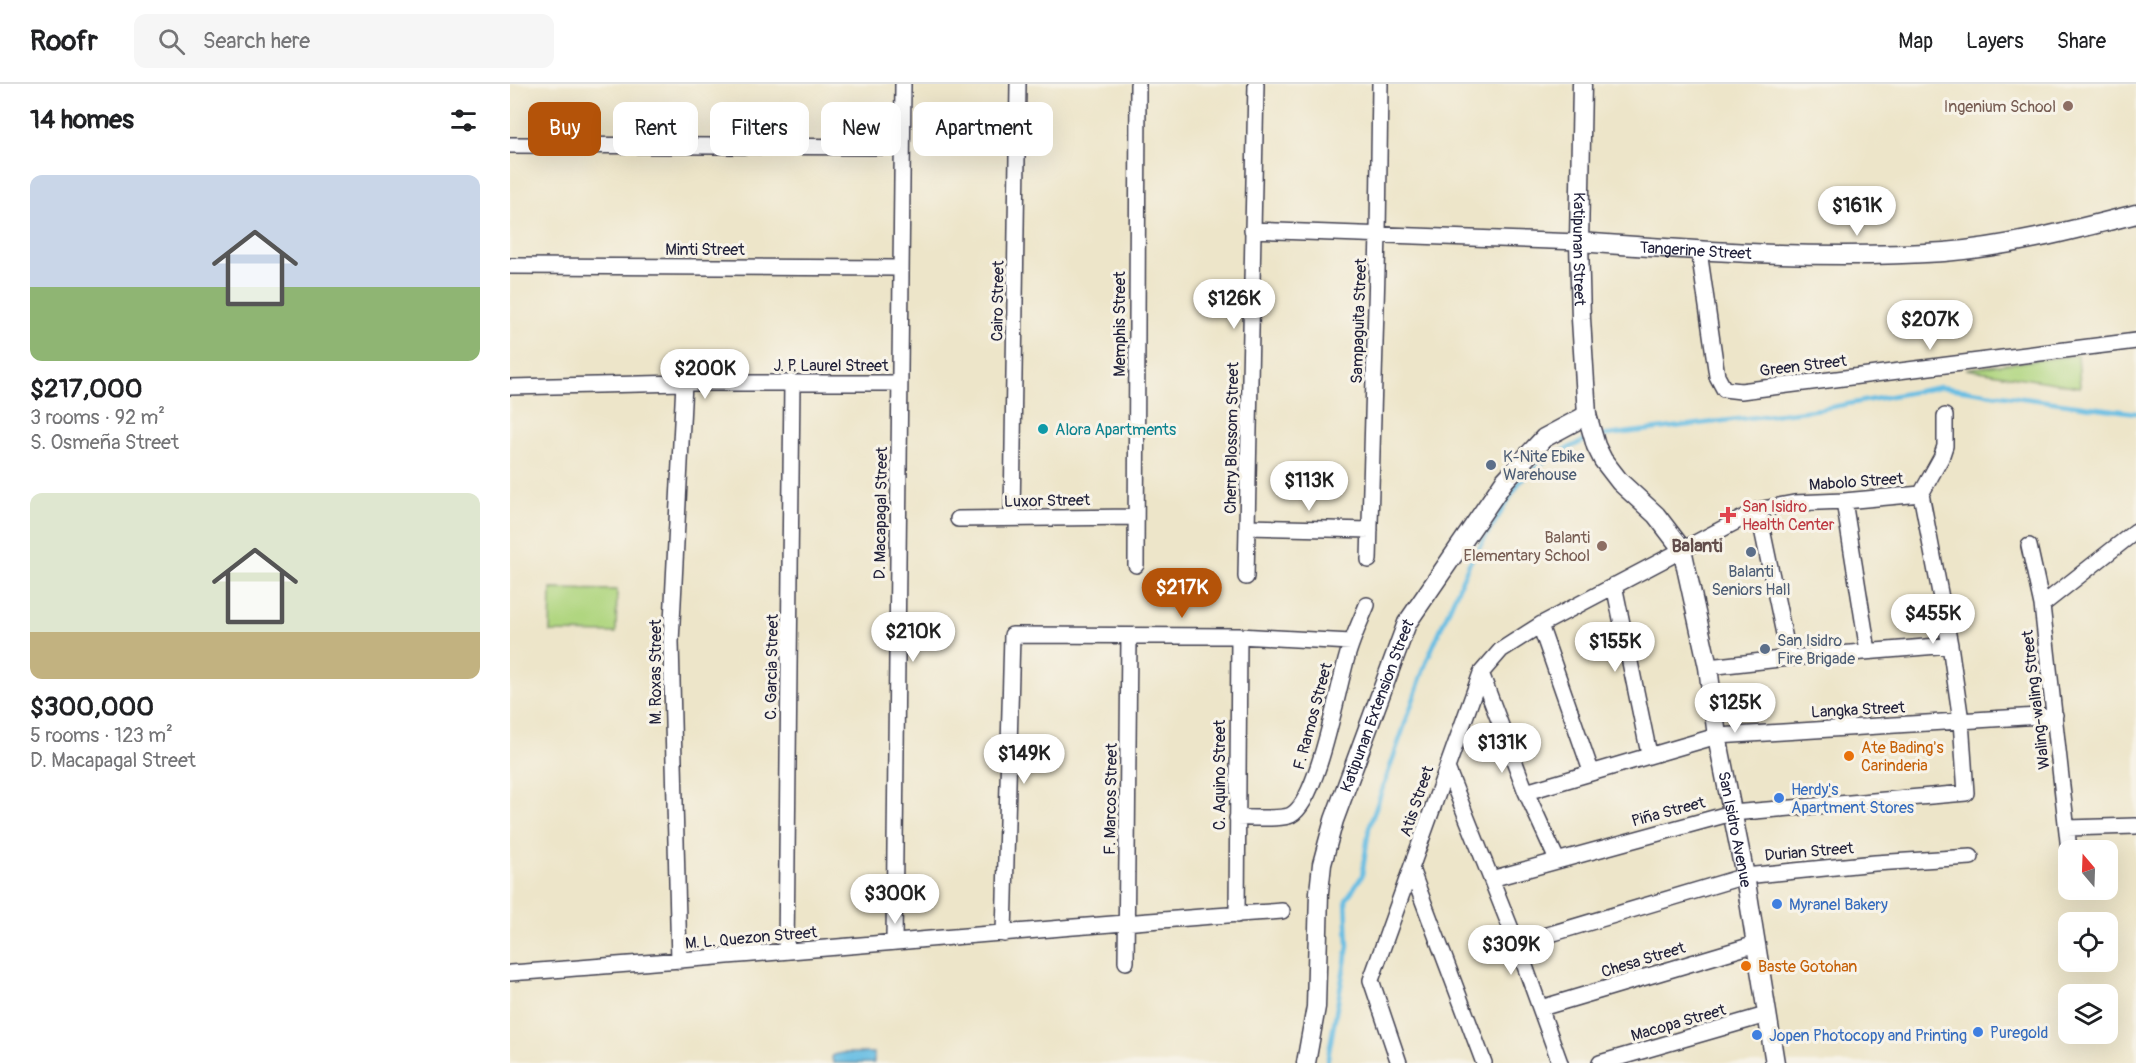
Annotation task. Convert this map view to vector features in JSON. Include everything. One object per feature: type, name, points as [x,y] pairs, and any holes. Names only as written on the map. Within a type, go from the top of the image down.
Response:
[{"type":"street","name":"D. Macapagal Street","points":[[894,942],[903,84]]},
{"type":"street","name":"Cairo Street","points":[[1012,518],[1018,84]]},
{"type":"street","name":"Memphis Street","points":[[1136,565],[1138,84]]},
{"type":"street","name":"Cherry Blossom Street","points":[[1246,577],[1256,84]]},
{"type":"street","name":"Sampaguita Street","points":[[1369,560],[1380,84]]},
{"type":"street","name":"Katipunan Street","points":[[1582,84],[1579,242],[1587,415]]},
{"type":"street","points":[[510,145],[902,147]]},
{"type":"street","name":"Tangerine Street","points":[[1252,230],[1579,242],[1699,250],[1839,255],[1945,252],[2044,238],[2136,214]]},
{"type":"street","name":"Green Street","points":[[1699,250],[1717,376],[1724,389],[1742,391],[2136,341]]},
{"type":"street","name":"Minti Street","points":[[510,266],[901,268]]},
{"type":"street","name":"C. Garcia Street","points":[[786,951],[792,382]]},
{"type":"street","name":"J. P. Laurel Street","points":[[510,387],[684,383],[899,383]]},
{"type":"street","name":"M. Roxas Street","points":[[679,961],[671,642],[684,383]]},
{"type":"street","name":"San Isidro Avenue","points":[[1587,415],[1603,460],[1620,482],[1656,516],[1682,549],[1708,667],[1717,736],[1744,876],[1775,1063]]},
{"type":"street","name":"Katipunan Extension Street","points":[[1305,1063],[1316,1007],[1319,892],[1322,864],[1334,820],[1407,623],[1505,480],[1544,438],[1587,415]]},
{"type":"street","points":[[1921,494],[1943,452],[1946,416]]},
{"type":"street","name":"Mabolo Street","points":[[1682,549],[1758,510],[1794,502],[1844,501],[1921,494],[1950,645],[1961,721],[1966,793]]},
{"type":"street","points":[[1844,501],[1868,651]]},
{"type":"street","points":[[1758,510],[1789,658]]},
{"type":"street","name":"Luxor Street","points":[[958,519],[1136,517]]},
{"type":"street","points":[[1247,527],[1370,530]]},
{"type":"street","points":[[2042,606],[2136,531]]},
{"type":"street","name":"Waling-waling Street","points":[[2028,546],[2042,606],[2068,840]]},
{"type":"street","name":"Atis Street","points":[[1400,1063],[1371,980],[1481,673],[1501,650],[1540,625],[1682,549]]},
{"type":"street","points":[[1614,585],[1649,754]]},
{"type":"street","name":"F. Ramos Street","points":[[1237,818],[1289,816],[1300,808],[1317,772],[1351,642],[1367,605]]},
{"type":"street","points":[[1540,625],[1591,771]]},
{"type":"street","points":[[1004,934],[1012,635],[1239,636],[1351,642]]},
{"type":"street","name":"F. Marcos Street","points":[[1126,962],[1129,636]]},
{"type":"street","name":"C. Aquino Street","points":[[1237,915],[1239,636]]},
{"type":"street","points":[[1708,667],[1950,645]]},
{"type":"street","points":[[1481,673],[1526,792],[1557,860]]},
{"type":"street","name":"Langka Street","points":[[1526,792],[1591,771],[1717,736],[2055,715]]},
{"type":"street","points":[[1447,768],[1517,944],[1560,1063]]},
{"type":"street","name":"Piña Street","points":[[1491,879],[1732,813],[1966,793]]},
{"type":"street","points":[[2067,828],[2136,826]]},
{"type":"street","name":"Durian Street","points":[[1517,944],[1744,876],[1875,863],[1971,857]]},
{"type":"street","points":[[1411,869],[1484,1063]]},
{"type":"street","name":"M. L. Quezon Street","points":[[510,973],[1282,911]]},
{"type":"street","name":"Chesa Street","points":[[1541,1008],[1756,944]]},
{"type":"street","name":"Macopa Street","points":[[1600,1063],[1766,1015]]},
{"type":"green space","points":[[2078,355],[2080,387],[1966,369]]},
{"type":"green space","points":[[551,589],[617,590],[616,633],[550,632]]},
{"type":"water","points":[[842,1053],[874,1053],[874,1063],[833,1063],[832,1057]]},
{"type":"waterway","points":[[1599,436],[1821,409],[1940,387],[2136,413]]},
{"type":"waterway","points":[[1327,1063],[1348,946],[1346,900],[1362,876],[1369,828],[1427,660],[1469,564],[1519,483],[1556,454],[1588,439]]},
{"type":"place","name":"Ingenium School","points":[[2068,106]]},
{"type":"place","name":"Alora Apartments","points":[[1043,429]]},
{"type":"place","name":"K-Nite Ebike Warehouse","points":[[1491,465]]},
{"type":"place","name":"San Isidro Health Center","points":[[1728,515]]},
{"type":"place","name":"Balanti Elementary School","points":[[1602,546]]},
{"type":"place","name":"Balanti Seniors Hall","points":[[1751,552]]},
{"type":"place","name":"San Isidro Fire Brigade","points":[[1765,649]]},
{"type":"place","name":"Ate Bading's Carinderia","points":[[1849,756]]},
{"type":"place","name":"Herdy's Apartment Stores","points":[[1779,798]]},
{"type":"place","name":"Myranel Bakery","points":[[1777,904]]},
{"type":"place","name":"Baste Gotohan","points":[[1746,966]]},
{"type":"place","name":"Puregold","points":[[1978,1032]]},
{"type":"place","name":"Jopen Photocopy and Printing","points":[[1757,1035]]},
{"type":"district","name":"Balanti","points":[[1697,546]]}]
